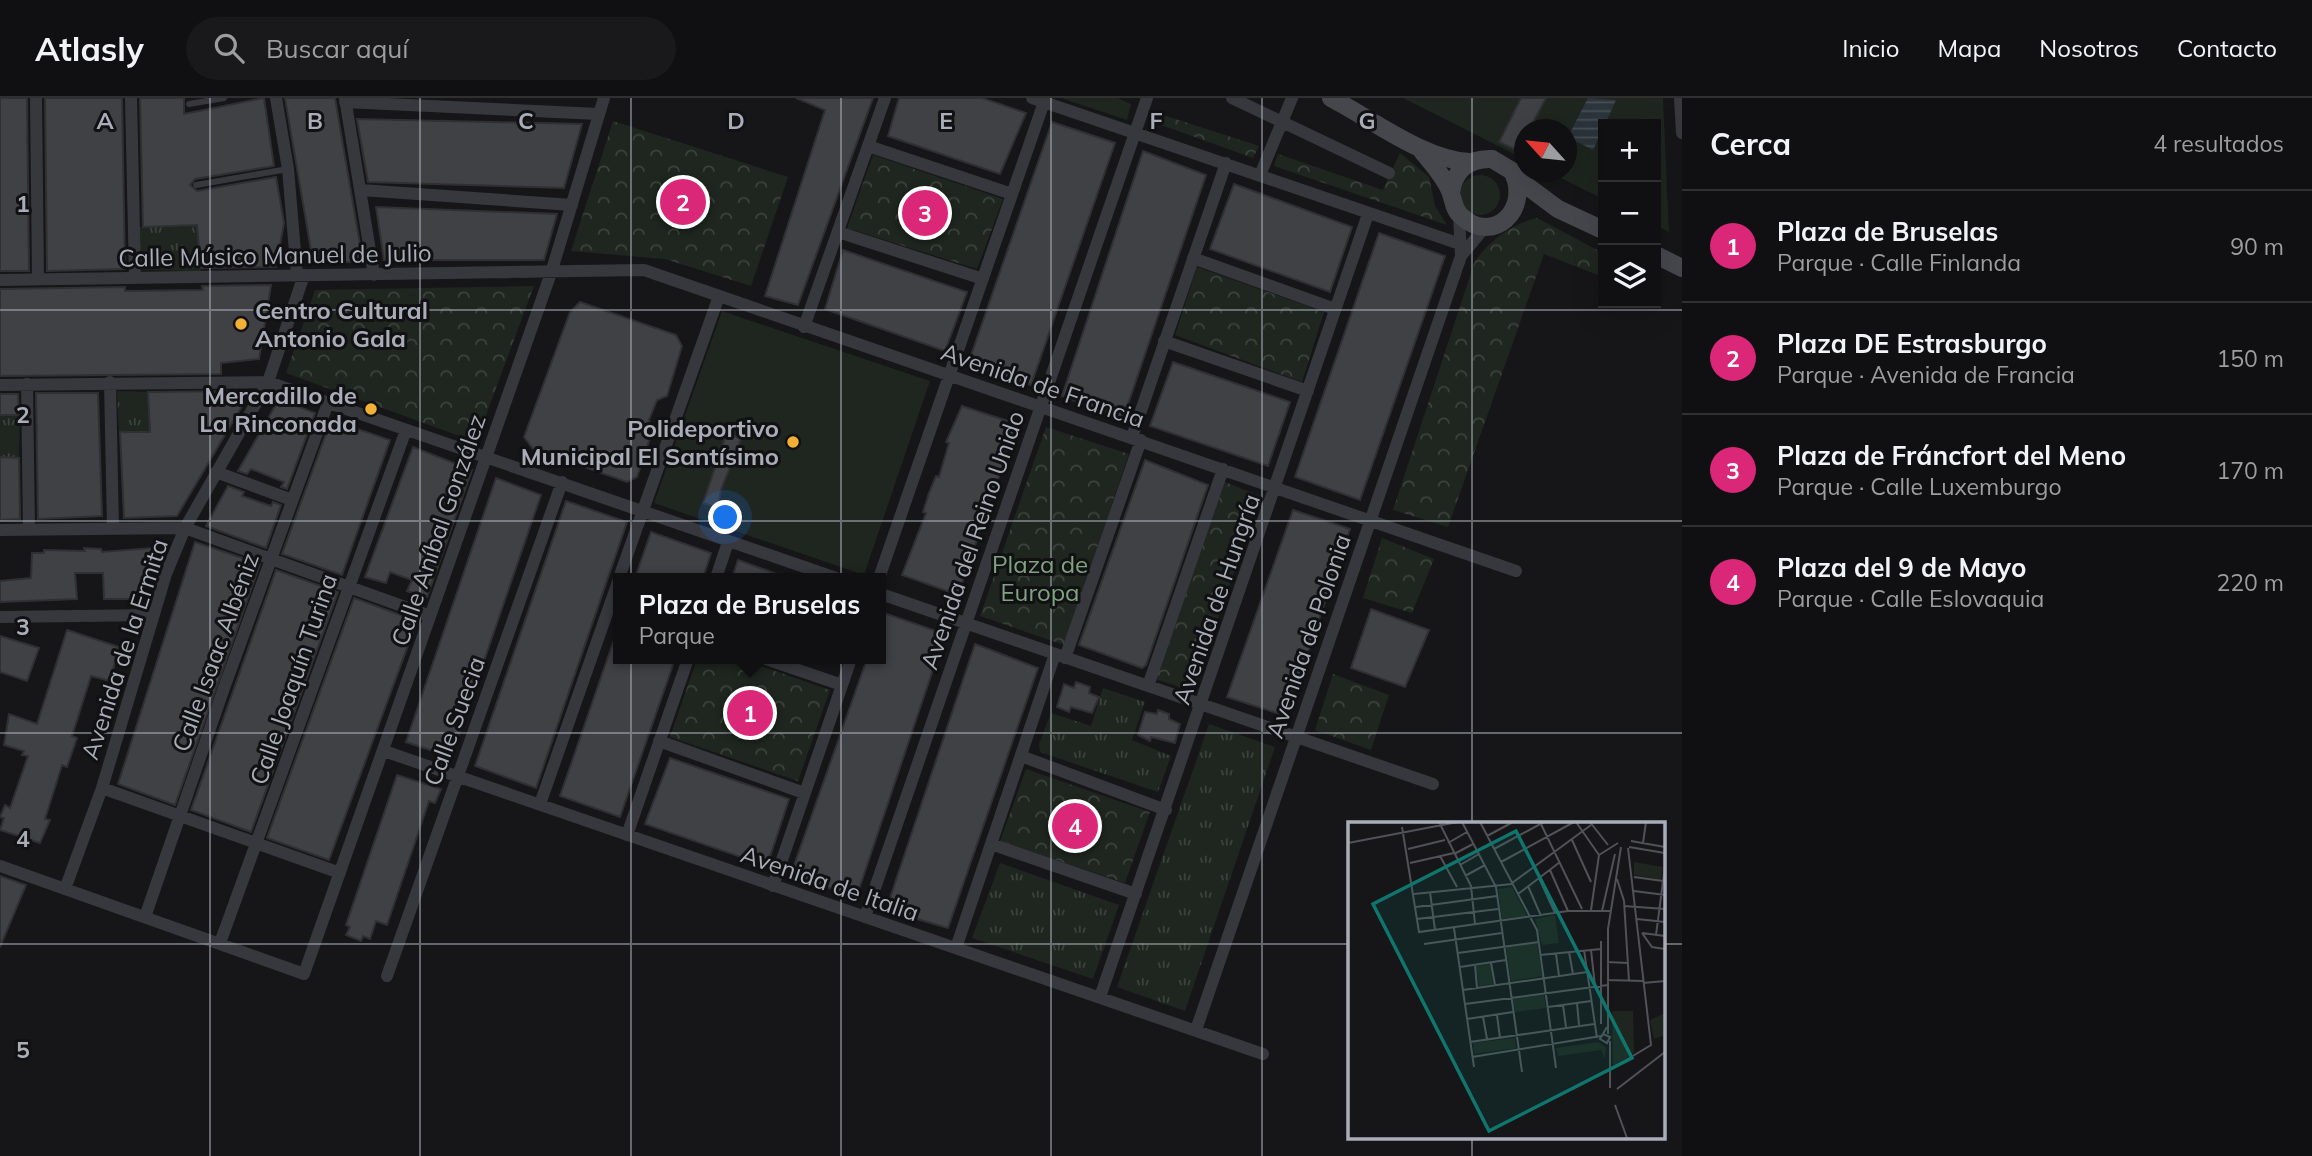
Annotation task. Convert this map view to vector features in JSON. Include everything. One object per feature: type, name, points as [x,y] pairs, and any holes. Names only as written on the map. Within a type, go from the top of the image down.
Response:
[{"type":"main road","points":[[1331,98],[1422,151],[1445,160],[1470,159],[1503,163],[1514,176]]},
{"type":"main road","points":[[1422,151],[1451,192],[1459,215],[1472,224],[1486,226],[1502,222],[1511,214],[1529,207],[1558,209]]},
{"type":"main road","points":[[1451,192],[1457,173],[1470,159]]},
{"type":"main road","points":[[1511,214],[1519,195],[1516,182]]},
{"type":"main road","points":[[1522,182],[1558,209],[1598,228]]},
{"type":"main road","points":[[1661,257],[1681,265]]},
{"type":"street","points":[[36,98],[38,278]]},
{"type":"street","points":[[131,98],[135,277]]},
{"type":"street","points":[[276,98],[288,169],[300,275]]},
{"type":"street","name":"Calle Aníbal González","points":[[220,943],[304,974],[551,273],[604,98]]},
{"type":"street","points":[[804,327],[885,98]]},
{"type":"street","points":[[1232,98],[1389,173]]},
{"type":"street","points":[[1260,175],[1292,98]]},
{"type":"street","points":[[1680,98],[1682,133]]},
{"type":"street","name":"Avenida del Reino Unido","points":[[865,918],[1145,99]]},
{"type":"street","points":[[374,275],[345,100],[598,114]]},
{"type":"street","points":[[881,573],[1012,194],[1038,100],[1260,175],[1460,250]]},
{"type":"street","points":[[868,146],[1012,194]]},
{"type":"street","points":[[956,948],[1021,756],[1060,656],[1136,439],[1164,341],[1226,163]]},
{"type":"street","points":[[361,190],[572,205]]},
{"type":"street","name":"Avenida de Hungría","points":[[1100,997],[1368,214]]},
{"type":"street","name":"Avenida de Polonia","points":[[1196,1030],[1460,250],[1459,215]]},
{"type":"street","name":"Avenida de Polonia","points":[[1460,250],[1486,226]]},
{"type":"street","points":[[838,232],[983,279]]},
{"type":"street","points":[[1193,258],[1335,309]]},
{"type":"street","name":"Avenida de Francia","points":[[551,273],[644,270],[1517,571]]},
{"type":"street","name":"Calle Músico Manuel de Julio","points":[[0,280],[551,273]]},
{"type":"street","name":"Avenida de la Ermita","points":[[65,889],[102,788],[166,573],[185,528],[268,382],[300,275]]},
{"type":"street","points":[[621,573],[719,296]]},
{"type":"street","points":[[1164,341],[1308,391]]},
{"type":"street","points":[[110,382],[113,530]]},
{"type":"street","points":[[0,385],[268,382],[821,573]]},
{"type":"street","points":[[27,384],[29,530]]},
{"type":"street","name":"Calle Isaac Albéniz","points":[[145,917],[328,403]]},
{"type":"street","name":"Calle Joaquín Turina","points":[[220,943],[406,430]]},
{"type":"street","points":[[1148,686],[1223,469]]},
{"type":"street","points":[[216,472],[292,500]]},
{"type":"street","name":"Calle Suecia","points":[[387,976],[562,482]]},
{"type":"street","points":[[0,530],[185,528],[430,616]]},
{"type":"street","points":[[718,573],[728,541]]},
{"type":"street","points":[[540,804],[613,596]]},
{"type":"street","points":[[886,596],[1433,784]]},
{"type":"street","points":[[0,617],[154,615]]},
{"type":"street","points":[[627,835],[686,664]]},
{"type":"street","points":[[781,664],[842,685]]},
{"type":"street","points":[[773,886],[849,664]]},
{"type":"street","points":[[659,741],[804,793]]},
{"type":"street","name":"Avenida de Italia","points":[[384,751],[1263,1054]]},
{"type":"street","points":[[1021,756],[1166,810]]},
{"type":"street","points":[[102,788],[340,873]]},
{"type":"street","points":[[991,844],[1136,894]]},
{"type":"street","points":[[0,866],[220,943]]},
{"type":"lane","points":[[189,104],[224,98]]},
{"type":"lane","points":[[196,185],[288,169]]},
{"type":"green space","points":[[1061,98],[1118,98],[1131,104],[1127,120]]},
{"type":"green space","points":[[1403,98],[1663,98],[1669,232],[1661,228],[1661,119],[1598,119],[1598,196],[1569,182],[1577,182],[1577,119],[1514,119],[1514,154]]},
{"type":"green space","points":[[1157,113],[1259,146],[1253,158],[1153,122]]},
{"type":"green space","points":[[613,121],[788,177],[751,286],[665,259],[571,251]]},
{"type":"green space","points":[[1400,153],[1429,177],[1435,206],[1447,225],[1274,166],[1278,154],[1383,190]]},
{"type":"green space","points":[[873,155],[1003,199],[977,269],[847,228]]},
{"type":"green space","points":[[1480,175],[1494,181],[1500,195],[1494,209],[1480,215],[1466,209],[1460,195],[1466,181]]},
{"type":"green space","points":[[1537,218],[1598,250],[1598,275],[1544,254],[1448,527],[1393,510],[1475,261],[1502,234]]},
{"type":"green space","points":[[197,225],[201,271],[137,270],[137,227]]},
{"type":"green space","points":[[1197,267],[1324,312],[1302,382],[1175,335]]},
{"type":"green space","points":[[534,286],[476,442],[286,373],[315,290]]},
{"type":"green space","name":"Polideportivo Municipal El Santísimo","points":[[722,311],[930,381],[865,573],[654,503]]},
{"type":"green space","points":[[117,391],[148,392],[150,432],[119,432]]},
{"type":"green space","points":[[0,415],[20,415],[19,458],[0,457]]},
{"type":"green space","name":"Plaza de Europa","points":[[1046,427],[1129,454],[1064,645],[980,616]]},
{"type":"green space","points":[[1225,482],[1260,496],[1193,691],[1155,679]]},
{"type":"green space","points":[[1382,538],[1434,559],[1412,613],[1363,598]]},
{"type":"green space","points":[[695,664],[755,664],[830,690],[798,781],[670,737]]},
{"type":"green space","points":[[1333,674],[1389,695],[1371,750],[1315,730]]},
{"type":"green space","points":[[1103,688],[1145,702],[1132,740],[1171,756],[1158,792],[1040,752],[1039,744],[1051,713],[1091,726]]},
{"type":"green space","points":[[1209,724],[1275,747],[1185,1011],[1117,987]]},
{"type":"green space","points":[[1026,769],[1150,812],[1125,883],[1000,841]]},
{"type":"green space","points":[[1000,863],[1119,905],[1093,979],[972,938]]},
{"type":"shaded area","points":[[1588,98],[1616,100],[1607,119],[1598,119],[1598,139],[1593,150],[1577,142],[1577,119]]},
{"type":"building","points":[[0,98],[27,98],[29,271],[0,271]]},
{"type":"building","points":[[45,98],[122,98],[125,269],[47,271]]},
{"type":"building","points":[[140,98],[184,98],[184,114],[264,98],[274,166],[195,179],[190,185],[197,191],[276,177],[284,223],[276,267],[201,268],[197,225],[143,227]]},
{"type":"building","points":[[285,98],[335,98],[363,262],[313,262]]},
{"type":"building","points":[[796,98],[873,98],[798,305],[765,296],[825,110]]},
{"type":"building","points":[[899,98],[982,98],[1026,113],[1000,174],[888,136]]},
{"type":"building","points":[[1521,98],[1546,98],[1535,119],[1514,119],[1514,149],[1499,142]]},
{"type":"building","points":[[357,119],[582,124],[564,188],[368,182]]},
{"type":"building","points":[[1052,122],[1115,143],[1031,385],[968,364]]},
{"type":"building","points":[[1143,151],[1206,175],[1123,419],[1062,396]]},
{"type":"building","points":[[1234,184],[1352,227],[1330,292],[1210,249]]},
{"type":"building","points":[[376,207],[557,214],[544,260],[384,260]]},
{"type":"building","points":[[1379,233],[1445,256],[1360,500],[1295,477]]},
{"type":"building","points":[[843,250],[967,292],[945,351],[825,309]]},
{"type":"building","points":[[271,285],[259,359],[221,363],[221,374],[0,376],[0,289],[125,287],[125,291],[203,290],[202,286]]},
{"type":"building","points":[[580,302],[676,335],[682,346],[667,396],[657,400],[649,420],[653,429],[637,477],[627,482],[533,449],[524,437],[570,312]]},
{"type":"building","points":[[1173,362],[1290,402],[1268,466],[1150,426]]},
{"type":"building","points":[[251,391],[177,516],[124,518],[120,432],[150,432],[148,392]]},
{"type":"building","points":[[36,393],[98,393],[102,516],[38,519]]},
{"type":"building","points":[[0,394],[18,394],[19,415],[0,415]]},
{"type":"building","points":[[279,399],[315,413],[287,489],[281,487],[284,482],[251,469],[247,474],[238,471]]},
{"type":"building","points":[[962,406],[1017,424],[958,595],[902,575],[926,513],[923,512],[929,493],[936,476],[939,477],[949,443],[946,442]]},
{"type":"building","points":[[331,420],[390,440],[342,575],[282,554]]},
{"type":"building","points":[[727,432],[741,439],[721,490],[718,508],[703,503]]},
{"type":"building","points":[[413,447],[472,470],[427,597],[407,591],[412,580],[390,572],[386,583],[365,577]]},
{"type":"building","points":[[0,457],[19,458],[20,519],[0,520]]},
{"type":"building","points":[[1145,460],[1208,485],[1146,665],[1142,668],[1079,645]]},
{"type":"building","points":[[496,478],[541,495],[451,757],[406,742]]},
{"type":"building","points":[[228,486],[244,492],[242,496],[271,506],[273,502],[281,505],[266,548],[206,526]]},
{"type":"building","points":[[566,501],[627,522],[536,788],[475,766]]},
{"type":"building","points":[[1293,510],[1350,529],[1286,716],[1227,697]]},
{"type":"building","points":[[651,532],[711,553],[705,573],[637,573]]},
{"type":"building","points":[[195,542],[260,564],[175,805],[118,784]]},
{"type":"building","points":[[84,548],[101,549],[102,552],[152,548],[150,566],[136,599],[104,599],[103,573],[75,573],[77,599],[0,602],[0,581],[31,578],[32,553],[44,553],[44,550],[85,551]]},
{"type":"building","points":[[738,560],[774,573],[734,573]]},
{"type":"building","points":[[276,570],[338,592],[251,832],[191,810]]},
{"type":"building","points":[[354,598],[417,621],[329,860],[267,838]]},
{"type":"building","points":[[1371,609],[1429,630],[1405,687],[1351,668]]},
{"type":"building","points":[[886,614],[945,634],[856,898],[791,874],[865,664],[886,664]]},
{"type":"building","points":[[67,630],[119,647],[110,681],[91,676],[72,736],[77,738],[67,767],[62,765],[45,819],[50,820],[40,843],[0,830],[4,818],[0,817],[5,805],[10,808],[28,756],[22,755],[24,751],[4,745],[9,714],[37,724]]},
{"type":"building","points":[[0,636],[39,648],[27,681],[0,672]]},
{"type":"building","points":[[613,643],[613,664],[673,664],[620,817],[560,796]]},
{"type":"building","points":[[975,644],[1038,668],[948,928],[886,910]]},
{"type":"building","points":[[1076,682],[1090,687],[1089,693],[1099,697],[1092,713],[1071,707],[1069,712],[1057,707],[1064,684],[1074,688]]},
{"type":"building","points":[[1158,710],[1169,714],[1169,719],[1180,724],[1175,743],[1151,737],[1150,741],[1138,735],[1145,712],[1157,714]]},
{"type":"building","points":[[670,758],[789,799],[767,866],[645,824]]},
{"type":"building","points":[[397,775],[441,789],[435,803],[429,801],[387,925],[376,921],[370,939],[363,936],[361,941],[346,935],[350,927],[346,925]]},
{"type":"building","points":[[0,876],[26,885],[0,947]]},
{"type":"place","name":"Plaza DE Estrasburgo","points":[[683,202]]},
{"type":"place","name":"Plaza de Fráncfort del Meno","points":[[925,213]]},
{"type":"place","name":"Centro Cultural Antonio Gala","points":[[241,324]]},
{"type":"place","name":"Mercadillo de La Rinconada","points":[[371,409]]},
{"type":"place","name":"Polideportivo Municipal El Santísimo","points":[[793,442]]},
{"type":"place","name":"Plaza de Bruselas","points":[[750,713]]},
{"type":"place","name":"Plaza del 9 de Mayo","points":[[1075,826]]}]
